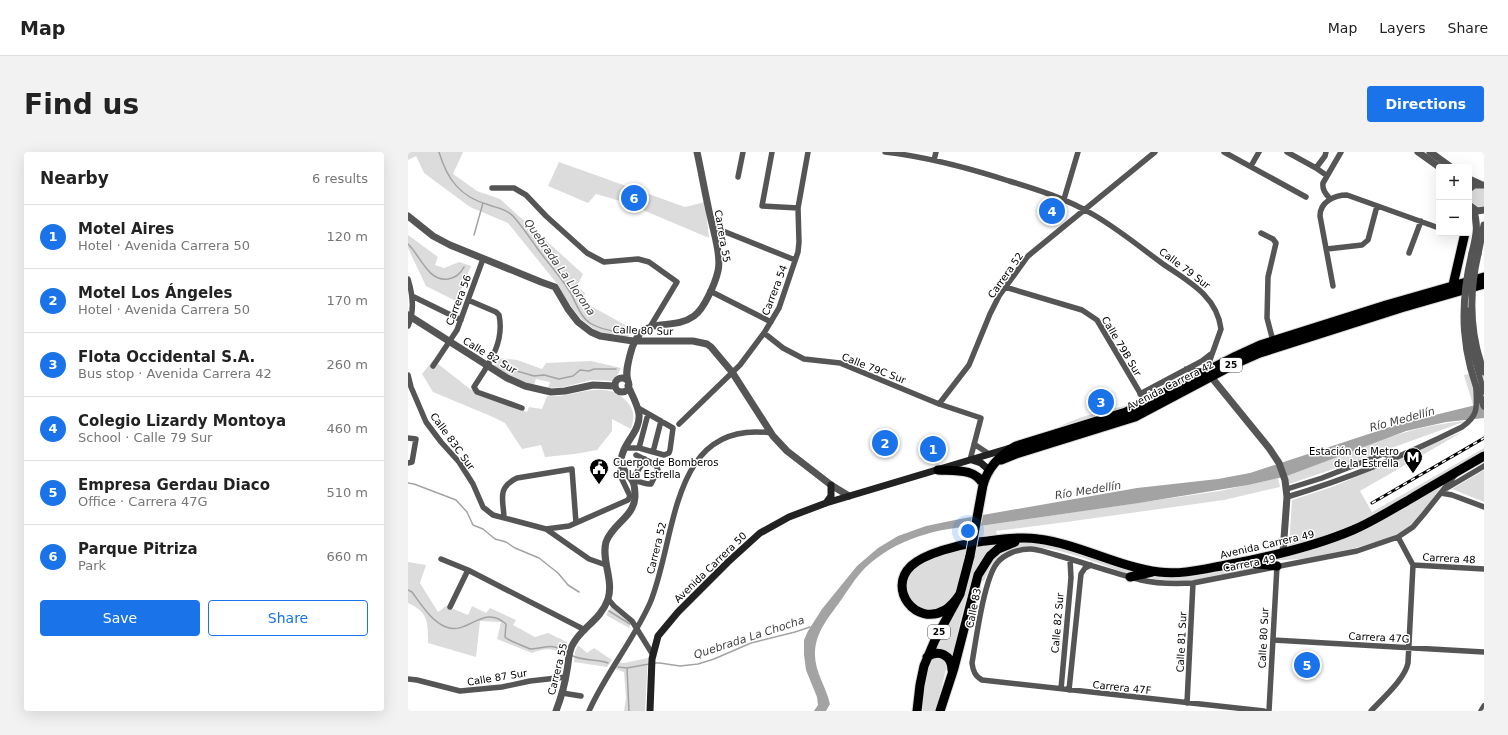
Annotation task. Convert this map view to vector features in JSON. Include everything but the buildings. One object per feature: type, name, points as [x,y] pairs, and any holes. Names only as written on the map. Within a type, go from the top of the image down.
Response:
[{"type":"highway","points":[[1453,286],[1464,236]]},
{"type":"highway","name":"Avenida Carrera 42","points":[[1209,374],[1270,349],[1401,308],[1468,289],[1483,278]]},
{"type":"highway","name":"Avenida Carrera 42","points":[[989,470],[1002,460],[1016,454],[1134,417],[1181,388],[1209,374],[1249,350],[1392,303],[1483,278]]},
{"type":"highway","name":"Avenida Carrera 42","points":[[989,470],[1002,455],[1016,446],[1117,416],[1143,398],[1154,398],[1181,388]]},
{"type":"highway","points":[[1143,398],[1160,389],[1181,388]]},
{"type":"highway","name":"Avenida Carrera 49","points":[[1038,539],[1153,572],[1179,573],[1242,562],[1325,541],[1354,529],[1376,519],[1484,456]]},
{"type":"highway","points":[[938,470],[970,473],[979,478],[983,485]]},
{"type":"highway","name":"25","points":[[917,711],[920,685],[927,657],[960,594],[970,556],[983,485],[989,470]]},
{"type":"highway","points":[[960,594],[946,610],[938,613],[922,614],[907,602],[904,595],[903,580],[910,567],[916,562],[945,550],[978,542],[1021,538],[1038,539]]},
{"type":"highway","name":"25","points":[[940,711],[952,674],[975,582],[980,569],[990,556],[998,549],[1019,540],[1038,539]]},
{"type":"highway","points":[[1242,562],[1277,566]]},
{"type":"highway","points":[[1130,577],[1153,572]]},
{"type":"highway","points":[[927,657],[936,653],[946,656],[952,664],[952,674]]},
{"type":"main road","name":"Avenida Carrera 50","points":[[650,711],[653,657],[656,641],[662,631],[738,552],[760,533],[789,517],[826,503],[1016,446]]},
{"type":"main road","points":[[970,460],[981,463],[989,470]]},
{"type":"main road","points":[[826,503],[831,496],[831,485]]},
{"type":"street","name":"Carrera 55","points":[[633,341],[638,335],[650,327],[678,322],[693,317],[702,308],[717,275],[719,264],[713,227],[697,152]]},
{"type":"street","points":[[738,177],[743,152]]},
{"type":"street","points":[[772,152],[762,206],[798,208]]},
{"type":"street","name":"Carrera 54","points":[[679,424],[740,365],[764,333],[779,308],[795,260],[799,242],[798,208],[808,152]]},
{"type":"street","name":"Calle 79 Sur","points":[[885,152],[965,167],[1064,199],[1114,228],[1194,285],[1209,299],[1216,310],[1221,329],[1212,352],[1209,374]]},
{"type":"street","points":[[934,160],[936,152]]},
{"type":"street","points":[[1064,199],[1078,152]]},
{"type":"street","name":"Carrera 52","points":[[939,404],[969,364],[990,314],[1005,287],[1028,256],[1037,247],[1085,210],[1155,152]]},
{"type":"street","points":[[1224,152],[1306,197]]},
{"type":"street","points":[[1251,166],[1259,152]]},
{"type":"street","points":[[1287,152],[1326,175]]},
{"type":"street","points":[[1316,168],[1325,156],[1326,152]]},
{"type":"street","points":[[1330,199],[1322,187],[1326,175],[1341,152]]},
{"type":"street","points":[[1418,152],[1436,165]]},
{"type":"street","points":[[1430,152],[1447,164]]},
{"type":"street","points":[[1472,180],[1483,184]]},
{"type":"street","points":[[1472,187],[1483,184]]},
{"type":"street","points":[[492,188],[514,188],[526,195],[546,216],[587,253],[604,262],[638,259],[649,262],[677,282],[650,327]]},
{"type":"street","points":[[1333,286],[1320,216],[1322,206],[1330,199],[1347,195],[1436,227]]},
{"type":"street","points":[[1327,249],[1362,245],[1366,243],[1377,206]]},
{"type":"street","points":[[1472,208],[1477,210],[1484,210]]},
{"type":"street","points":[[1472,209],[1477,219],[1478,227],[1471,297],[1472,318],[1478,356],[1484,372]]},
{"type":"street","name":"Calle 80 Sur","points":[[408,216],[433,236],[483,259],[555,287],[572,316],[591,332],[608,338],[633,341],[699,342],[711,347],[732,372],[771,433],[787,451],[811,467],[831,485],[849,496]]},
{"type":"street","points":[[1409,253],[1421,221]]},
{"type":"street","points":[[1484,225],[1465,287],[1464,317],[1465,346],[1475,384],[1484,406]]},
{"type":"street","points":[[713,227],[795,260]]},
{"type":"street","points":[[1262,233],[1273,239],[1276,243],[1268,277],[1267,318],[1273,341]]},
{"type":"street","name":"Carrera 56","points":[[433,366],[461,320],[483,259]]},
{"type":"street","points":[[408,279],[412,296],[408,326]]},
{"type":"street","name":"Calle 79B Sur","points":[[1005,287],[1082,310],[1097,320],[1143,398]]},
{"type":"street","points":[[1468,289],[1467,310],[1469,337],[1472,354],[1484,392]]},
{"type":"street","points":[[710,291],[771,322]]},
{"type":"street","points":[[412,296],[461,320]]},
{"type":"street","points":[[468,300],[499,315],[499,331],[495,354],[474,387],[477,392],[522,408]]},
{"type":"street","name":"Calle 82 Sur","points":[[410,317],[513,381],[550,392],[565,391],[617,382]]},
{"type":"street","name":"Calle 79C Sur","points":[[764,333],[783,348],[804,359],[840,362],[939,404],[981,418],[974,444]]},
{"type":"street","points":[[546,529],[566,527],[629,499],[630,496],[619,472],[622,466],[622,456],[625,448],[638,424],[638,408],[628,384],[626,370],[633,341]]},
{"type":"street","points":[[1143,398],[1186,369],[1205,359],[1212,352]]},
{"type":"street","points":[[1186,369],[1209,374],[1274,455],[1285,480],[1287,489],[1283,552]]},
{"type":"street","points":[[626,370],[617,382],[617,390],[634,400]]},
{"type":"street","name":"Calle 83C Sur","points":[[408,375],[410,385],[426,422],[459,462],[473,484],[483,507],[493,515],[546,529],[589,559],[606,565]]},
{"type":"street","points":[[617,382],[624,378],[628,384]]},
{"type":"street","points":[[621,391],[626,390],[628,384]]},
{"type":"street","points":[[1287,497],[1340,480],[1462,427],[1472,420],[1477,408],[1475,384]]},
{"type":"street","points":[[625,448],[639,448],[664,455],[669,453],[670,450],[673,428],[638,408]]},
{"type":"street","points":[[639,448],[648,414]]},
{"type":"street","points":[[653,452],[661,422]]},
{"type":"street","name":"Carrera 52","points":[[589,711],[616,661],[637,629],[653,595],[676,505],[694,464],[711,445],[726,438],[752,431],[771,433]]},
{"type":"street","points":[[408,438],[416,439],[410,462]]},
{"type":"street","points":[[970,460],[974,444],[990,454]]},
{"type":"street","points":[[1287,489],[1343,470],[1383,454],[1388,455],[1390,459]]},
{"type":"street","points":[[632,481],[651,484],[654,481],[658,468],[656,465],[636,455]]},
{"type":"street","points":[[632,481],[645,459]]},
{"type":"street","points":[[622,466],[632,481]]},
{"type":"street","points":[[1441,493],[1452,484],[1484,466]]},
{"type":"street","points":[[504,517],[502,492],[504,486],[517,478],[572,469],[576,523]]},
{"type":"street","name":"Carrera 49","points":[[1015,552],[1029,549],[1070,559],[1130,577],[1162,584],[1193,583],[1357,551],[1398,537],[1413,527],[1458,471]]},
{"type":"street","name":"Carrera 55","points":[[556,711],[566,677],[571,649],[575,640],[599,616],[608,599],[609,586],[605,547],[608,536],[634,505],[635,497],[632,481]]},
{"type":"street","points":[[1303,484],[1303,489],[1305,492]]},
{"type":"street","points":[[1441,493],[1452,495],[1484,507]]},
{"type":"street","points":[[1371,711],[1405,673],[1408,663],[1413,565],[1398,537]]},
{"type":"street","name":"Calle 83","points":[[979,678],[974,672],[972,663],[989,578],[996,563],[1001,558],[1015,552]]},
{"type":"street","points":[[440,559],[468,570],[585,630]]},
{"type":"street","name":"Calle 82 Sur","points":[[1061,689],[1071,578],[1070,559]]},
{"type":"street","name":"Calle 82 Sur","points":[[1069,690],[1081,574],[1085,568],[1091,565]]},
{"type":"street","name":"Carrera 48","points":[[1413,565],[1484,569]]},
{"type":"street","name":"Calle 80 Sur","points":[[1267,711],[1277,566]]},
{"type":"street","points":[[450,607],[468,570]]},
{"type":"street","name":"Calle 81 Sur","points":[[1187,703],[1193,583]]},
{"type":"street","points":[[608,599],[628,617],[637,629],[653,657]]},
{"type":"street","name":"Carrera 47G","points":[[1273,640],[1484,652]]},
{"type":"street","name":"Calle 87 Sur","points":[[408,679],[460,691],[502,687],[530,680],[566,677]]},
{"type":"street","name":"Carrera 47F","points":[[979,678],[986,681],[1267,711]]},
{"type":"street","points":[[562,693],[581,696]]},
{"type":"street","points":[[1481,711],[1484,706]]},
{"type":"shaded area","points":[[408,152],[463,152],[453,174],[477,191],[500,199],[583,274],[577,286],[585,293],[582,301],[634,330],[627,337],[609,336],[598,332],[582,320],[569,304],[558,285],[508,223],[470,207],[424,173],[416,156],[408,160]]},
{"type":"shaded area","points":[[559,162],[685,207],[705,202],[709,238],[624,202],[596,194],[588,203],[548,186]]},
{"type":"shaded area","points":[[1484,187],[1484,206],[1476,207],[1472,202],[1472,191],[1474,188]]},
{"type":"shaded area","points":[[408,235],[438,257],[435,265],[444,268],[459,262],[471,266],[456,301],[426,286],[408,248]]},
{"type":"shaded area","points":[[499,358],[517,360],[542,369],[546,363],[591,361],[621,368],[614,381],[591,380],[564,387],[548,388],[550,382],[536,379],[534,385],[513,378],[494,367]]},
{"type":"shaded area","points":[[433,360],[470,389],[527,412],[529,407],[542,409],[547,396],[568,395],[589,390],[610,391],[620,395],[632,409],[633,422],[631,429],[612,419],[612,431],[597,450],[545,457],[541,445],[522,449],[505,423],[433,392],[422,374]]},
{"type":"shaded area","points":[[1484,370],[1484,403],[1473,405],[1464,375]]},
{"type":"shaded area","points":[[1484,403],[1484,418],[1446,422],[1406,431],[1287,476],[1248,485],[1139,503],[980,526],[949,529],[918,536],[904,542],[890,549],[865,568],[854,581],[823,626],[816,645],[815,659],[818,672],[830,704],[826,711],[814,711],[818,705],[817,697],[806,670],[804,655],[804,640],[808,631],[822,609],[857,566],[878,548],[898,536],[926,526],[960,519],[1137,488],[1218,479],[1250,473],[1402,423]]},
{"type":"shaded area","points":[[1133,405],[1058,427],[1095,413]]},
{"type":"shaded area","points":[[1466,421],[1289,484],[1287,476],[1375,442],[1420,429]]},
{"type":"shaded area","points":[[1464,431],[1360,491],[1372,512],[1484,448],[1484,453],[1379,513],[1336,532],[1289,548],[1292,500],[1332,487]]},
{"type":"shaded area","points":[[1484,470],[1484,502],[1452,489]]},
{"type":"shaded area","points":[[1278,478],[1280,487],[1224,500],[996,531],[997,534],[1018,533],[1055,536],[977,541],[980,526],[1220,491]]},
{"type":"shaded area","points":[[1442,486],[1414,522],[1400,533],[1357,548],[1311,557],[1270,560],[1331,543],[1357,533]]},
{"type":"shaded area","points":[[1029,542],[1047,544],[1137,571],[1130,575],[1082,557],[1044,548],[1026,547],[1010,550],[998,557],[984,581],[981,581],[993,559],[999,554],[1012,547]]},
{"type":"shaded area","points":[[1005,543],[991,550],[983,558],[977,570],[966,600],[952,658],[932,651],[956,594],[948,604],[930,612],[910,602],[906,587],[907,578],[913,570],[936,557]]},
{"type":"shaded area","points":[[408,562],[426,565],[420,583],[438,612],[446,606],[468,615],[472,606],[486,613],[490,608],[516,620],[513,625],[535,637],[548,633],[567,642],[564,653],[548,649],[532,653],[497,639],[501,622],[480,621],[476,657],[428,643],[428,630],[424,615],[420,610],[408,603]]},
{"type":"shaded area","points":[[1242,568],[1257,568],[1201,579],[1173,581],[1143,577],[1190,577]]},
{"type":"shaded area","points":[[611,607],[631,623],[629,628],[606,615]]},
{"type":"shaded area","points":[[578,645],[587,653],[594,648],[612,660],[607,667],[574,662],[575,652]]},
{"type":"shaded area","points":[[938,657],[943,658],[947,665],[936,711],[923,711],[926,671],[931,660]]},
{"type":"shaded area","points":[[648,658],[645,711],[624,711],[626,698],[624,672],[615,669],[618,662],[624,663]]},
{"type":"waterway","name":"Quebrada La Llorona","points":[[439,152],[446,171],[456,186],[479,202],[505,210],[513,216],[563,281],[581,313],[587,320],[603,329],[625,333]]},
{"type":"waterway","points":[[474,235],[483,203]]},
{"type":"waterway","points":[[408,244],[425,267],[441,279],[448,279],[458,275],[464,267]]},
{"type":"waterway","points":[[506,368],[534,376],[544,375],[559,379],[573,376],[580,370],[589,371],[594,369],[616,369]]},
{"type":"waterway","name":"Quebrada La Chocha","points":[[408,483],[456,500],[467,512],[473,525],[483,529],[495,539],[506,542],[515,548],[539,558],[558,573],[568,585],[579,592]]},
{"type":"waterway","points":[[408,590],[412,592],[436,621],[446,627],[454,629],[483,618],[498,618],[506,624],[505,637],[510,640],[530,649],[549,646],[568,653]]},
{"type":"waterway","name":"Quebrada La Chocha","points":[[609,611],[630,624]]},
{"type":"waterway","name":"Quebrada La Chocha","points":[[655,663],[680,666],[698,664],[714,659],[751,643],[810,627]]},
{"type":"waterway","points":[[571,655],[608,663]]},
{"type":"waterway","points":[[618,667],[627,668],[649,664]]},
{"type":"waterway","points":[[627,668],[629,711]]},
{"type":"railway","points":[[1372,503],[1484,438]]},
{"type":"place","name":"Parque Pitriza","points":[[634,198]]},
{"type":"place","name":"Colegio Lizardy Montoya","points":[[1052,211]]},
{"type":"place","name":"Flota Occidental S.A.","points":[[1101,402]]},
{"type":"place","name":"Motel Los Ángeles","points":[[885,443]]},
{"type":"place","name":"Motel Aires","points":[[933,449]]},
{"type":"place","name":"Estación de Metro de la Estrella","points":[[1413,474]]},
{"type":"place","name":"Cuerpo de Bomberos de La Estrella","points":[[599,485]]},
{"type":"place","name":"Empresa Gerdau Diaco","points":[[1307,665]]},
{"type":"water label","name":"Río Medellín","points":[[1402,419]]},
{"type":"water label","name":"Río Medellín","points":[[1088,490]]}]
